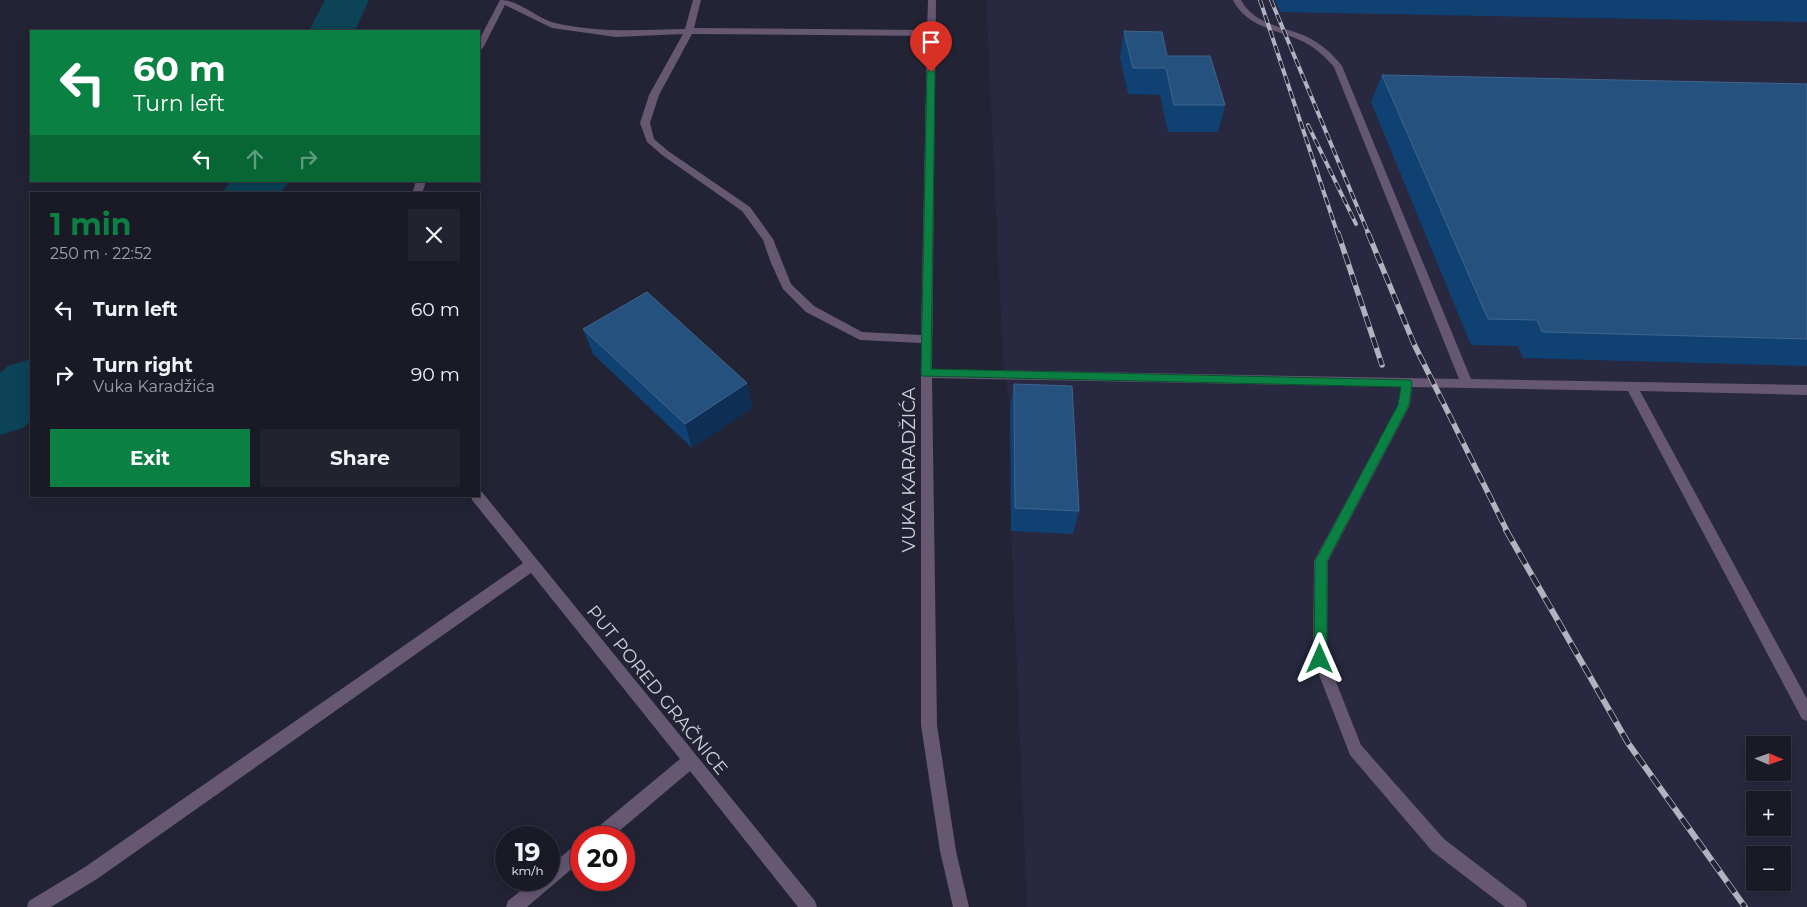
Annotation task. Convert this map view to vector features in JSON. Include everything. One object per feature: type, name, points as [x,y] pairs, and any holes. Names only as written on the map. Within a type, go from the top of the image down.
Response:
[{"type":"street","points":[[697,0],[688,31],[654,95],[645,123],[650,140],[746,209],[768,239],[776,263],[787,286],[810,309],[860,336],[927,339]]},
{"type":"street","name":"VUKA KARADŽIĆA","points":[[932,0],[926,373],[929,725],[948,851],[961,907]]},
{"type":"street","points":[[1237,0],[1240,10],[1258,22],[1308,40],[1325,52],[1338,66],[1467,384]]},
{"type":"street","points":[[480,46],[504,1],[552,25],[616,34],[688,31],[932,33]]},
{"type":"street","points":[[926,373],[1807,390]]},
{"type":"street","points":[[1407,383],[1404,405],[1321,561],[1320,659],[1355,750],[1438,845],[1504,901],[1519,907]]},
{"type":"street","points":[[1632,387],[1807,714]]},
{"type":"street","name":"PUT PORED GRAČNICE","points":[[479,497],[531,565],[809,907]]},
{"type":"street","points":[[35,907],[91,873],[531,565]]},
{"type":"street","points":[[612,826],[690,761]]},
{"type":"street","points":[[560,869],[570,860]]},
{"type":"street","points":[[514,907],[533,891]]},
{"type":"shaded area","points":[[986,0],[1807,0],[1807,907],[1027,907],[1011,531],[1010,409],[1003,359]]},
{"type":"building","points":[[1124,31],[1162,32],[1167,56],[1210,56],[1225,105],[1174,105],[1166,68],[1133,68]]},
{"type":"building","points":[[1382,75],[1807,84],[1807,339],[1542,332],[1537,320],[1488,319]]},
{"type":"building","points":[[647,292],[747,383],[685,424],[583,329]]},
{"type":"building","points":[[1014,384],[1072,386],[1079,511],[1015,508]]},
{"type":"waterway","points":[[332,30],[347,0]]},
{"type":"waterway","points":[[251,192],[261,182]]},
{"type":"waterway","points":[[0,410],[30,384]]},
{"type":"railway","points":[[1260,0],[1338,235]]},
{"type":"railway","points":[[1271,0],[1369,235]]},
{"type":"railway","points":[[1308,125],[1356,224]]},
{"type":"railway","points":[[1338,233],[1382,365]]},
{"type":"railway","points":[[1368,233],[1414,344],[1507,531]]},
{"type":"railway","points":[[1506,530],[1628,743],[1745,907]]},
{"type":"route","points":[[931,72],[926,373],[1407,383],[1404,405],[1321,561],[1320,659]]}]
